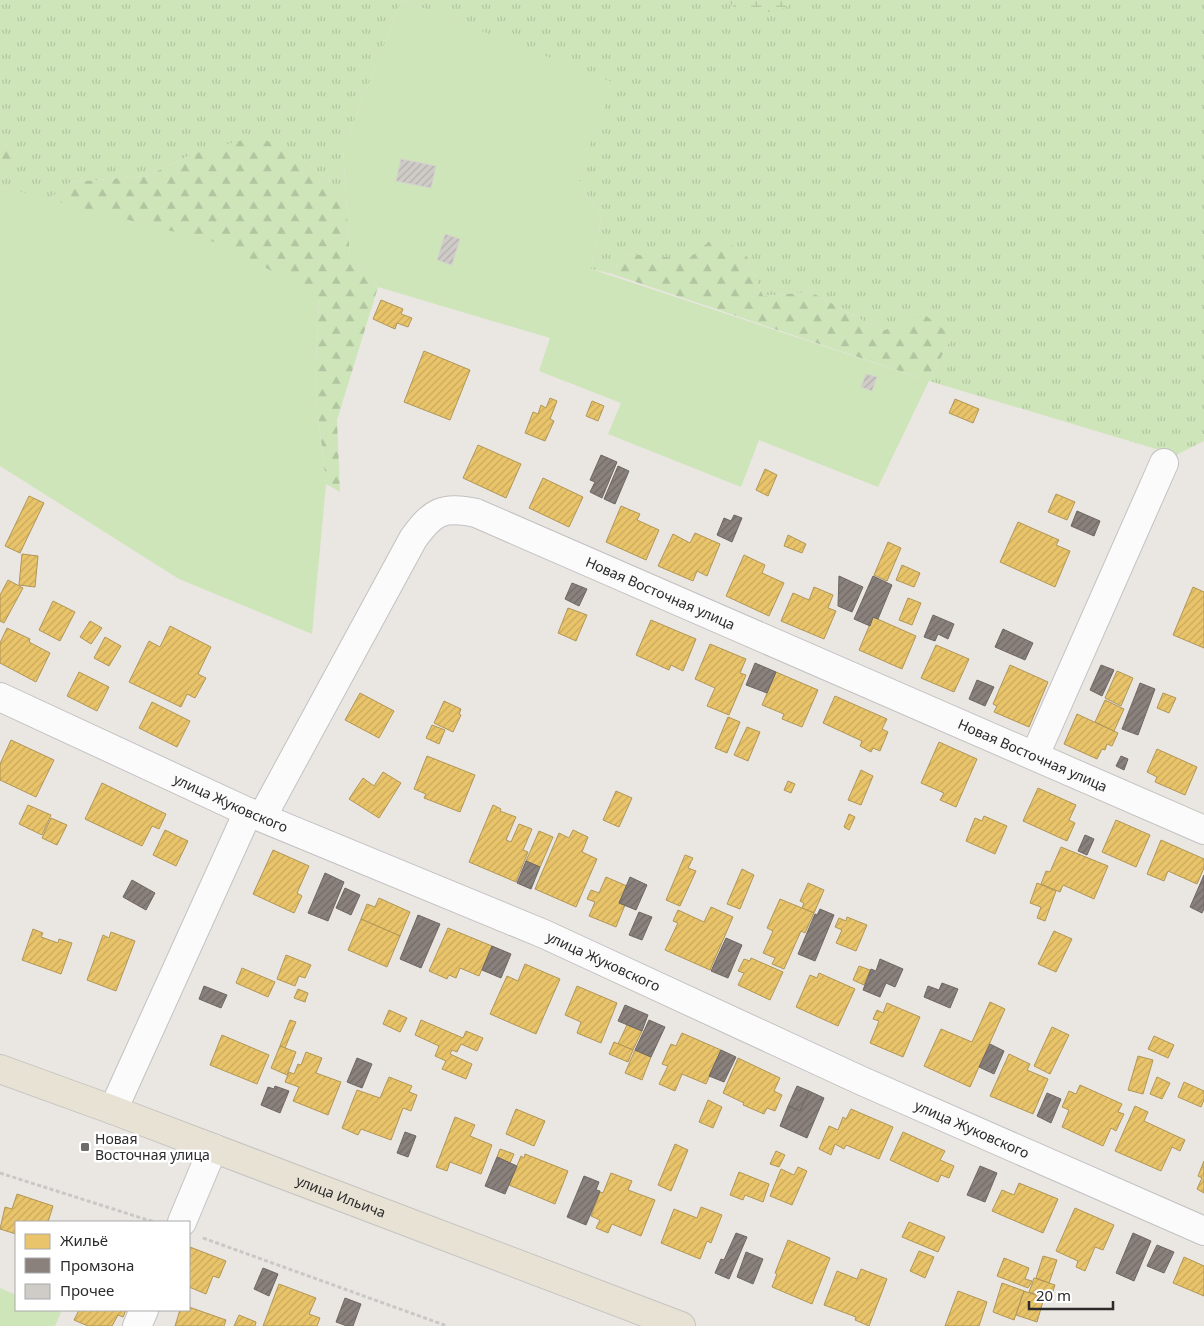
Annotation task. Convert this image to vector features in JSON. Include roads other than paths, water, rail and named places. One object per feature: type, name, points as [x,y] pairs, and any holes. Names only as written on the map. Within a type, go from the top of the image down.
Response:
[{"type":"main road","name":"улица Ильича","points":[[0,1069],[214,1148],[681,1326]]},
{"type":"street","points":[[1034,755],[1164,464]]},
{"type":"street","name":"Новая Восточная улица","points":[[113,1110],[255,814],[413,539],[423,525],[438,513],[456,509],[476,513],[1204,830]]},
{"type":"street","name":"улица Жуковского","points":[[0,698],[255,814],[544,934],[862,1081],[1204,1231]]},
{"type":"street","points":[[190,1229],[214,1148]]},
{"type":"street","points":[[137,1326],[144,1311]]},
{"type":"place","name":"Новая Восточная улица","points":[[85,1147]]}]
